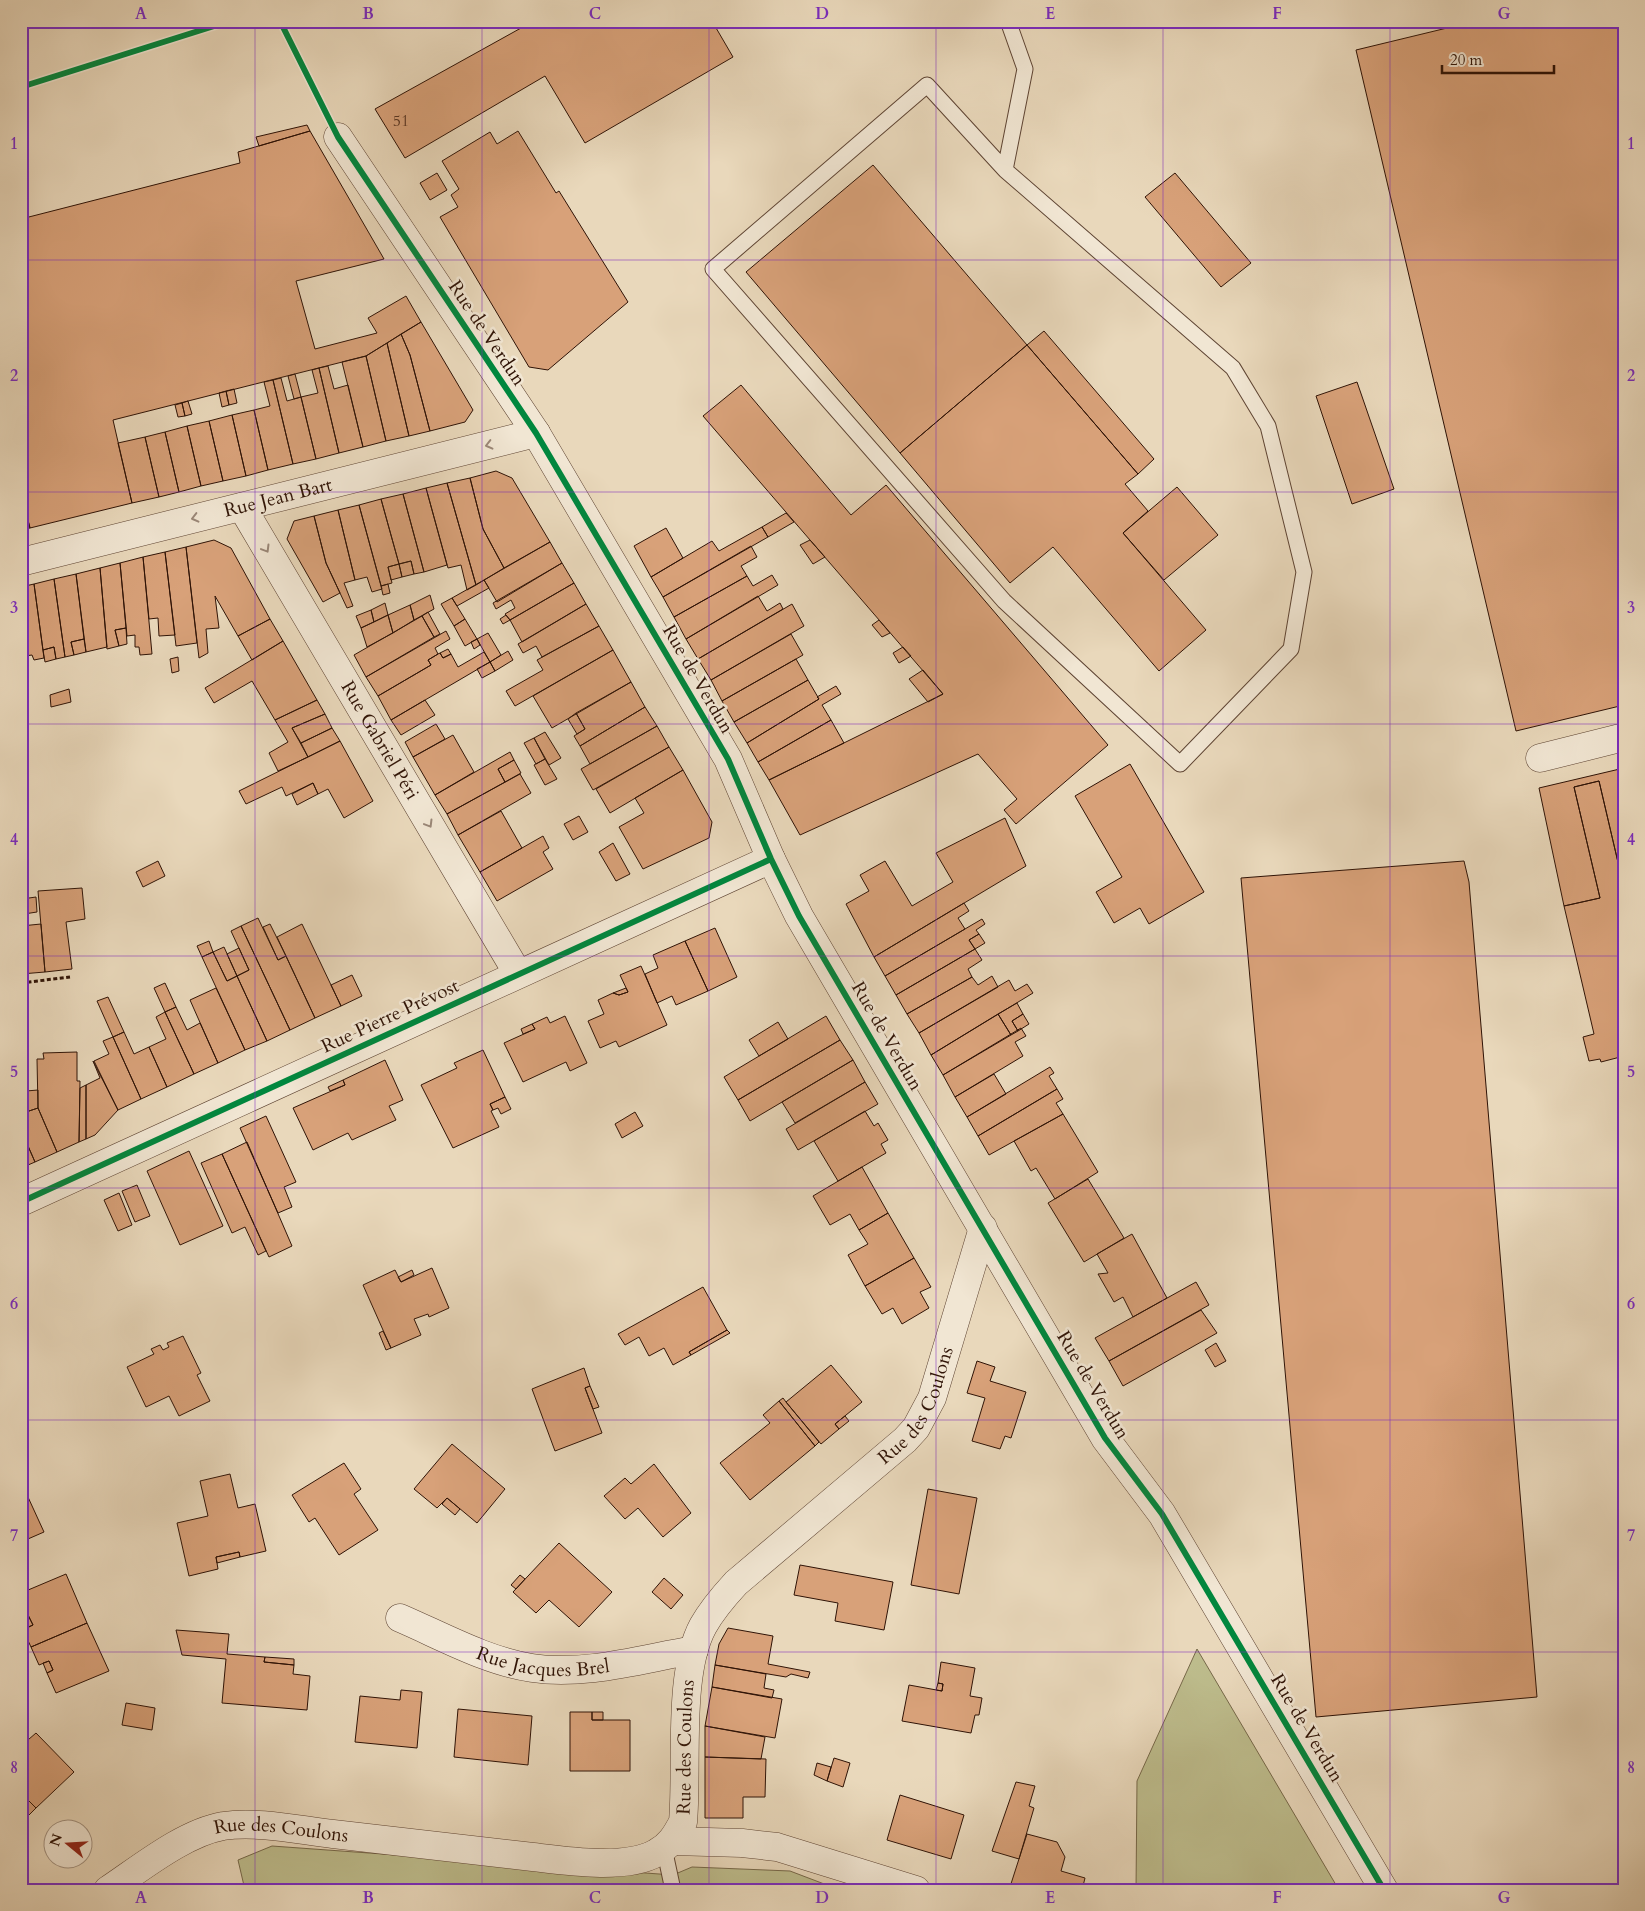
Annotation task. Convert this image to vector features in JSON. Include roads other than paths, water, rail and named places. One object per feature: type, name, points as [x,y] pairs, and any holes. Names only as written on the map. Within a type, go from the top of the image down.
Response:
[{"type":"street","name":"Rue de Verdun","points":[[338,137],[536,433],[728,759],[771,859],[799,916],[1105,1438],[1162,1514],[1360,1846],[1384,1890]]},
{"type":"street","name":"Rue Jean Bart","points":[[21,562],[536,433]]},
{"type":"street","name":"Rue Gabriel Péri","points":[[242,506],[518,974]]},
{"type":"street","points":[[1540,758],[1624,737]]},
{"type":"street","name":"Rue Pierre Prévost","points":[[21,1202],[771,859]]},
{"type":"street","name":"Rue des Coulons","points":[[108,1890],[191,1837],[223,1826],[244,1825],[583,1863],[637,1860],[656,1854],[668,1844],[683,1822],[688,1671],[703,1627],[714,1609],[736,1583],[905,1440],[916,1428],[932,1398],[983,1228]]},
{"type":"street","name":"Rue Jacques Brel","points":[[400,1618],[490,1656],[531,1668],[576,1670],[694,1650]]},
{"type":"street","points":[[668,1844],[742,1843],[777,1847],[916,1890]]},
{"type":"lane","points":[[1005,170],[1026,69],[1008,21]]},
{"type":"lane","points":[[927,86],[1005,170],[1233,368],[1268,426],[1304,572],[1291,648],[1180,764],[1004,601],[713,269],[927,86]]},
{"type":"lane","points":[[668,1844],[673,1890]]}]
